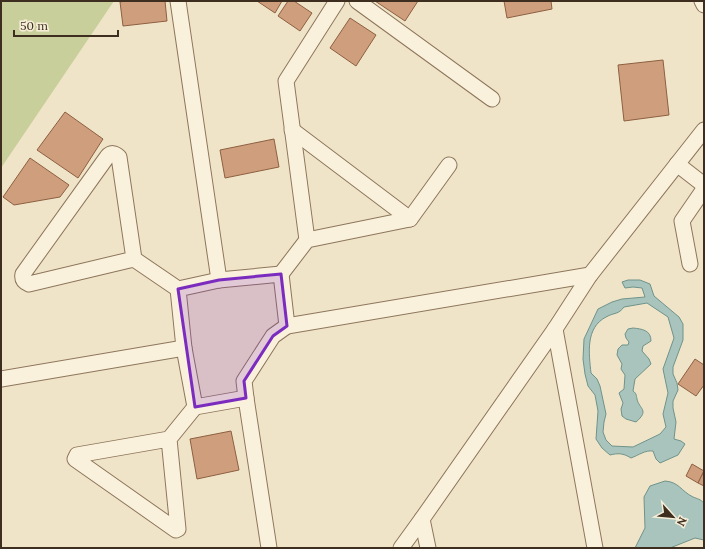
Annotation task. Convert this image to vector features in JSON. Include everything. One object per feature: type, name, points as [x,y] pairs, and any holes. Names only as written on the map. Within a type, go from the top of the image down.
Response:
[{"type":"street","points":[[178,1],[220,280]]},
{"type":"street","points":[[307,240],[286,81],[337,1]]},
{"type":"street","points":[[357,1],[492,98]]},
{"type":"street","points":[[702,1],[704,5]]},
{"type":"street","points":[[292,130],[410,218]]},
{"type":"street","points":[[400,548],[422,519],[555,329],[590,275],[704,130]]},
{"type":"street","points":[[134,259],[29,284],[23,280],[22,277],[40,249],[111,153],[119,158],[134,259],[178,289],[220,280],[281,274]]},
{"type":"street","points":[[677,164],[704,185]]},
{"type":"street","points":[[287,326],[281,274],[307,240],[410,218],[449,165]]},
{"type":"street","points":[[690,264],[682,221],[704,189]]},
{"type":"street","points":[[269,548],[244,381],[273,336],[287,326],[590,275]]},
{"type":"street","points":[[178,289],[184,348],[195,407]]},
{"type":"street","points":[[555,329],[595,548]]},
{"type":"street","points":[[1,379],[184,348]]},
{"type":"street","points":[[170,439],[178,529],[176,530],[75,459],[77,455],[170,439],[195,407],[246,398]]},
{"type":"street","points":[[422,519],[428,548]]},
{"type":"highlighted area","points":[[281,274],[287,326],[273,336],[244,381],[246,398],[195,407],[178,289],[219,280]]},
{"type":"green space","points":[[1,1],[114,1],[1,168]]},
{"type":"water","points":[[628,280],[640,280],[650,284],[654,296],[679,317],[683,324],[683,340],[673,367],[673,374],[678,390],[673,401],[673,408],[676,422],[674,439],[685,444],[678,455],[660,463],[656,459],[653,451],[645,452],[631,458],[620,454],[610,455],[602,448],[596,439],[598,411],[595,395],[588,386],[585,374],[583,359],[584,339],[598,309],[622,299],[645,297],[642,288],[625,288],[622,282]],"holes":[[[647,303],[668,317],[674,338],[663,369],[668,393],[663,414],[666,427],[660,434],[633,447],[612,446],[606,440],[603,432],[606,414],[600,386],[597,379],[591,373],[589,350],[591,335],[599,322],[609,315],[622,310],[624,307]]]},
{"type":"water","points":[[633,328],[648,332],[651,337],[651,341],[643,346],[642,351],[649,359],[651,364],[635,379],[633,391],[636,394],[643,412],[636,422],[622,416],[621,409],[623,403],[619,393],[624,389],[625,375],[621,369],[622,364],[617,355],[618,349],[622,345],[628,345],[629,342],[625,334],[628,329]]},
{"type":"water","points":[[665,481],[674,483],[689,495],[704,503],[704,540],[695,538],[670,548],[635,548],[645,528],[644,497],[650,486]]},
{"type":"building","points":[[165,1],[167,21],[123,26],[120,2]]},
{"type":"building","points":[[257,1],[282,1],[275,13]]},
{"type":"building","points":[[288,1],[294,1],[312,13],[300,31],[278,16]]},
{"type":"building","points":[[375,1],[418,1],[405,21]]},
{"type":"building","points":[[504,1],[551,1],[552,9],[507,18]]},
{"type":"building","points":[[350,18],[376,35],[356,66],[330,48]]},
{"type":"building","points":[[663,60],[669,115],[624,121],[618,65]]},
{"type":"building","points":[[65,112],[103,139],[78,178],[37,150]]},
{"type":"building","points":[[274,139],[279,167],[225,178],[220,150]]},
{"type":"building","points":[[30,158],[69,185],[60,197],[14,205],[3,197]]},
{"type":"building","points":[[695,359],[704,365],[704,385],[696,396],[678,384]]},
{"type":"building","points":[[231,431],[239,470],[197,479],[190,439]]},
{"type":"building","points":[[692,464],[704,471],[698,483],[686,476]]},
{"type":"building","points":[[704,471],[704,486],[698,483]]}]
